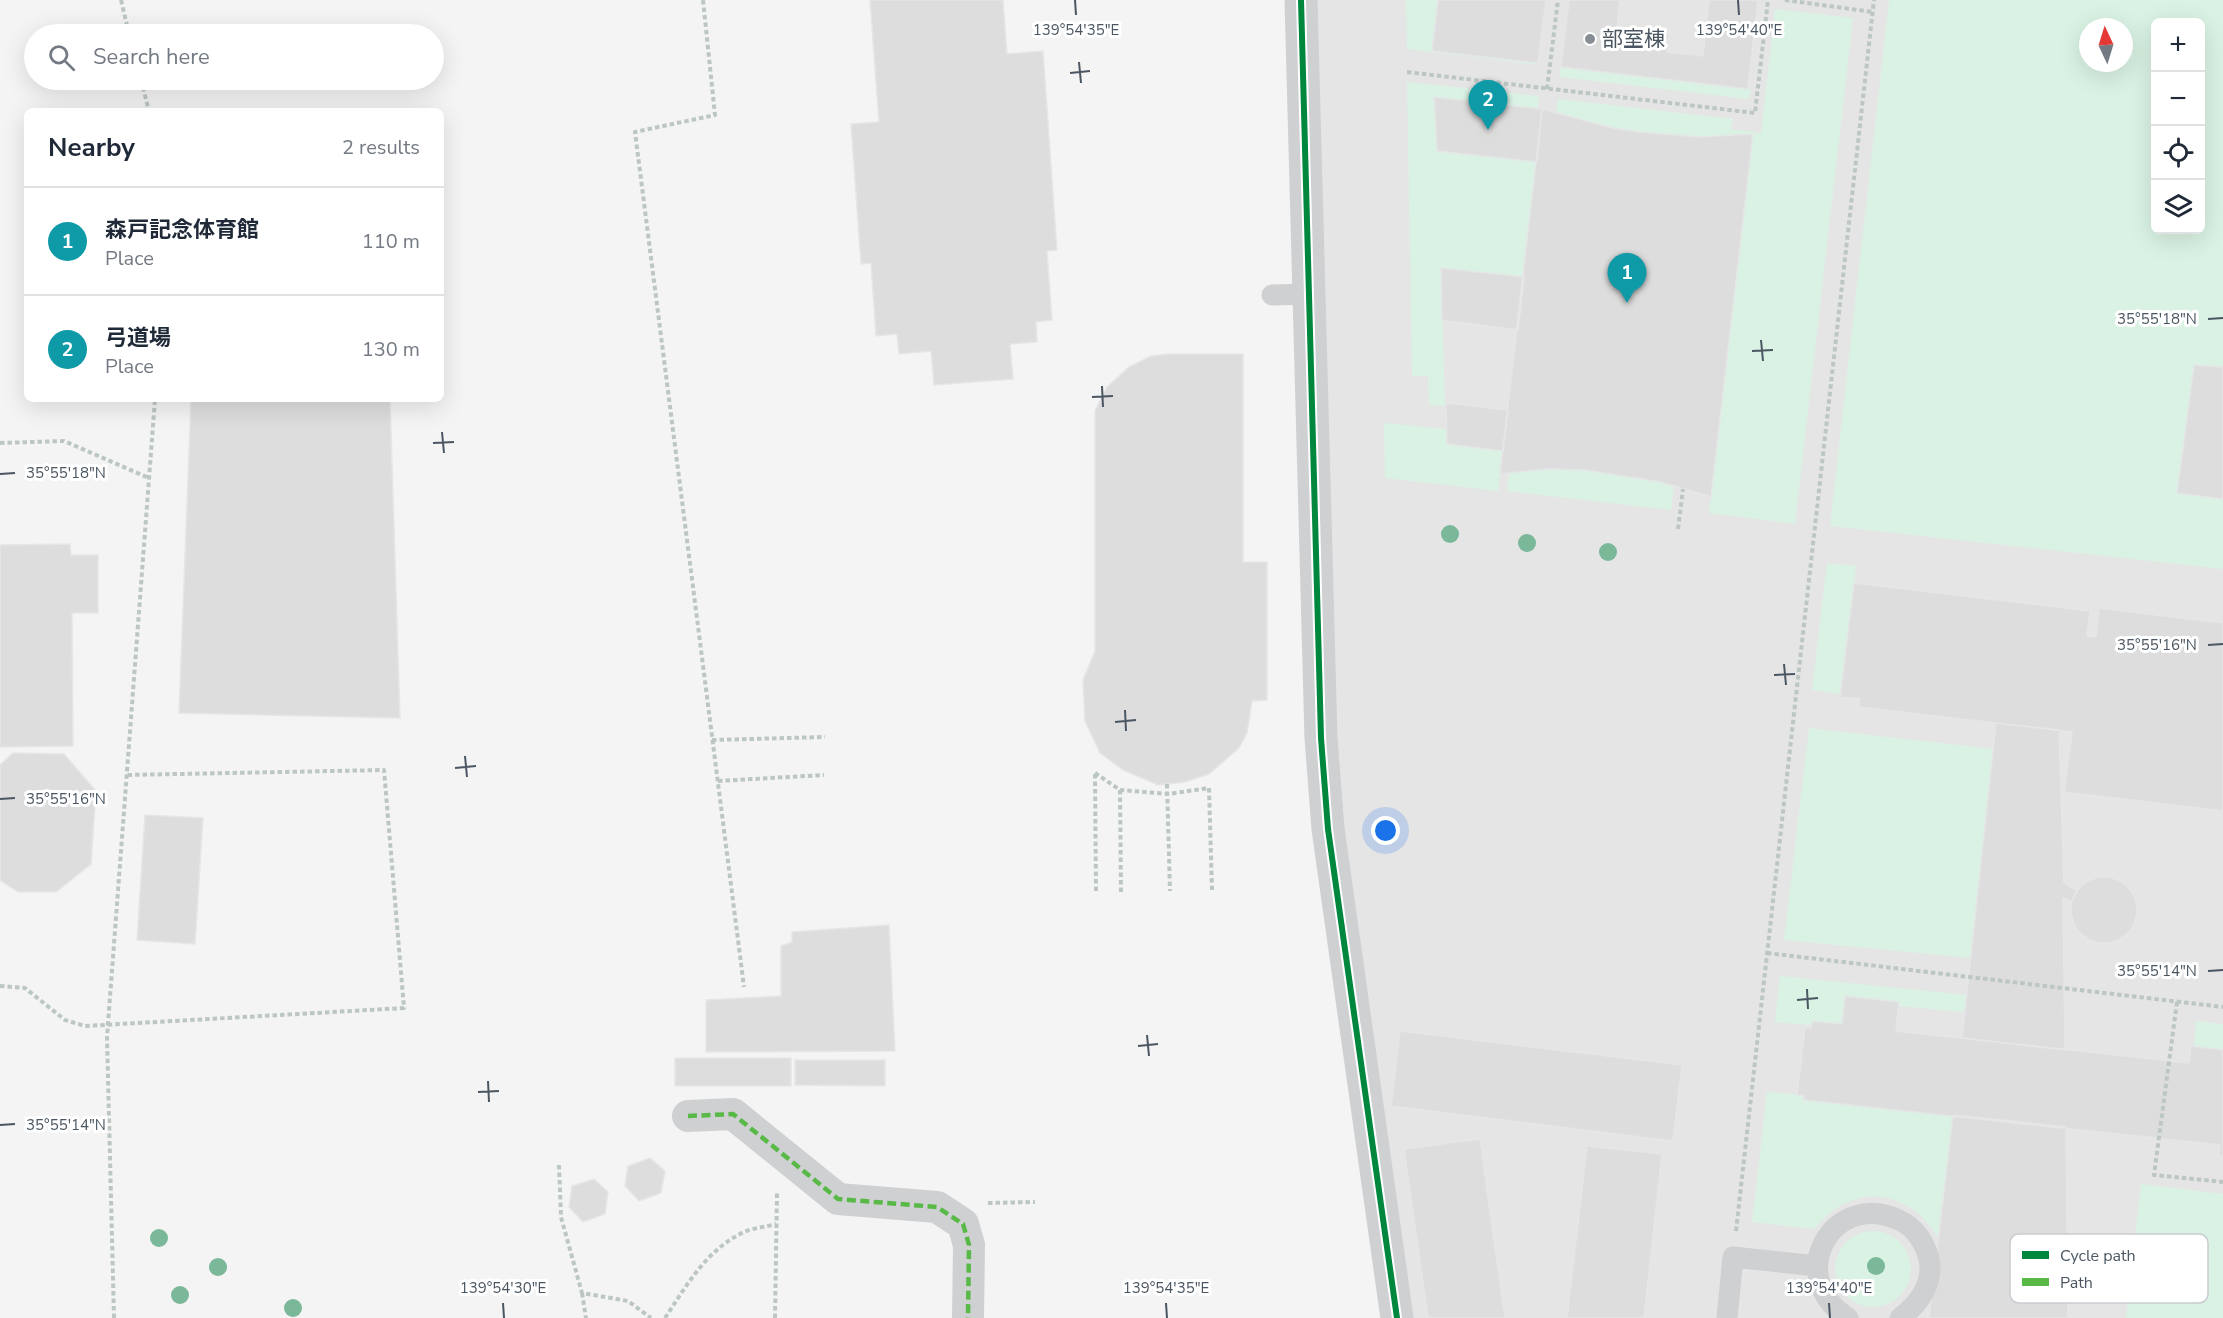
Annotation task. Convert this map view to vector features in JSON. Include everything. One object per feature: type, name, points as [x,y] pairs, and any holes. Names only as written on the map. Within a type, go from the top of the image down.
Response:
[{"type":"street","points":[[1301,0],[1321,738],[1328,829],[1397,1318]]},
{"type":"street","points":[[688,1116],[733,1114],[837,1198],[937,1207],[963,1224],[969,1245],[968,1318]]},
{"type":"lane","points":[[1272,295],[1310,294]]},
{"type":"lane","points":[[1848,1318],[1836,1311],[1826,1298],[1819,1282],[1817,1266],[1821,1250],[1829,1235],[1841,1223],[1856,1215],[1872,1212],[1888,1215],[1904,1222],[1916,1233],[1925,1247],[1929,1263],[1928,1280],[1923,1295],[1913,1309],[1900,1318]]},
{"type":"lane","points":[[1727,1318],[1733,1257],[1817,1266]]},
{"type":"path","points":[[121,0],[127,24]]},
{"type":"path","points":[[703,0],[715,116],[634,132],[744,987]]},
{"type":"path","points":[[1547,89],[1558,0]]},
{"type":"path","points":[[1407,72],[1755,113],[1768,0]]},
{"type":"path","points":[[1785,0],[1873,12]]},
{"type":"path","points":[[1733,1257],[1874,0]]},
{"type":"path","points":[[144,90],[148,108]]},
{"type":"path","points":[[114,1318],[108,1024],[155,402]]},
{"type":"path","points":[[0,442],[64,441],[149,478]]},
{"type":"path","points":[[1678,529],[1683,489]]},
{"type":"path","points":[[712,740],[825,737]]},
{"type":"path","points":[[0,986],[25,988],[65,1020],[85,1026],[404,1008],[384,770],[126,776]]},
{"type":"path","points":[[1096,892],[1095,773],[1120,790],[1168,794],[1209,788],[1212,890]]},
{"type":"path","points":[[718,781],[824,775]]},
{"type":"path","points":[[1167,784],[1170,891]]},
{"type":"path","points":[[1120,790],[1120,892]]},
{"type":"path","points":[[1767,953],[2223,1007]]},
{"type":"path","points":[[2178,1002],[2154,1174],[2223,1182]]},
{"type":"path","points":[[775,1318],[779,1150]]},
{"type":"path","points":[[559,1165],[561,1217],[582,1293],[586,1318]]},
{"type":"path","points":[[665,1318],[696,1269],[722,1244],[746,1231],[776,1224]]},
{"type":"path","points":[[582,1293],[628,1301],[651,1318]]},
{"type":"shaded area","points":[[1309,0],[2223,0],[2223,1318],[1404,1318],[1336,835]]},
{"type":"green space","points":[[1406,0],[1438,0],[1432,51],[1538,63],[1538,65],[1407,49]]},
{"type":"green space","points":[[1889,0],[2223,0],[2223,367],[2194,365],[2177,493],[2223,499],[2223,569],[1830,526]]},
{"type":"green space","points":[[1775,9],[1853,18],[1795,524],[1709,513],[1753,135],[1649,134],[1614,129],[1556,113],[1558,99],[1733,119],[1731,129],[1761,133]]},
{"type":"green space","points":[[1561,67],[1751,89],[1749,99],[1559,77]]},
{"type":"green space","points":[[1407,82],[1539,96],[1538,109],[1434,97],[1437,151],[1537,162],[1524,277],[1441,269],[1445,406],[1429,405],[1428,376],[1412,376]]},
{"type":"green space","points":[[1384,423],[1446,429],[1447,444],[1503,451],[1498,491],[1385,478]]},
{"type":"green space","points":[[1550,469],[1613,474],[1674,487],[1671,510],[1507,491],[1509,473]]},
{"type":"green space","points":[[1827,563],[1856,566],[1841,694],[1812,690]]},
{"type":"green space","points":[[1809,728],[1993,749],[1971,958],[1784,940]]},
{"type":"green space","points":[[1780,976],[1967,995],[1964,1012],[1898,1006],[1842,1024],[1812,1021],[1811,1025],[1775,1022]]},
{"type":"green space","points":[[2196,1021],[2223,1024],[2223,1050],[2194,1047]]},
{"type":"green space","points":[[1767,1092],[1803,1095],[1804,1100],[1953,1115],[1938,1237],[1923,1217],[1906,1205],[1892,1199],[1878,1197],[1864,1197],[1851,1201],[1825,1217],[1814,1229],[1752,1222]]},
{"type":"green space","points":[[2141,1184],[2223,1194],[2223,1318],[2126,1318],[2128,1303],[2208,1303],[2208,1234],[2135,1234]]},
{"type":"green space","points":[[1873,1231],[1888,1234],[1900,1242],[1908,1254],[1911,1269],[1908,1284],[1900,1296],[1888,1304],[1873,1307],[1858,1304],[1846,1296],[1838,1284],[1835,1269],[1838,1254],[1846,1242],[1858,1234]]},
{"type":"building","points":[[870,0],[1003,0],[1007,54],[1043,51],[1057,250],[1047,251],[1052,320],[1036,322],[1037,342],[1010,344],[1013,379],[934,385],[931,351],[899,354],[897,334],[876,336],[871,263],[861,264],[851,124],[879,122]]},
{"type":"building","points":[[1438,0],[1546,0],[1538,63],[1432,51]]},
{"type":"building","name":"部室棟","points":[[1569,0],[1620,0],[1615,45],[1651,50],[1654,32],[1669,33],[1667,52],[1703,56],[1709,0],[1758,0],[1748,89],[1561,67]]},
{"type":"building","points":[[1434,97],[1542,109],[1537,162],[1437,151]]},
{"type":"building","points":[[1542,109],[1613,128],[1640,132],[1700,137],[1753,134],[1711,497],[1661,482],[1585,470],[1549,469],[1500,474]]},
{"type":"building","points":[[1441,268],[1524,277],[1518,330],[1442,320]]},
{"type":"building","points":[[1243,354],[1243,562],[1267,562],[1267,700],[1252,701],[1247,733],[1239,748],[1209,774],[1185,782],[1158,785],[1123,770],[1100,753],[1085,721],[1083,680],[1095,651],[1095,411],[1107,387],[1129,367],[1151,356]]},
{"type":"building","points":[[2194,365],[2223,367],[2223,499],[2177,493]]},
{"type":"building","points":[[191,402],[390,402],[400,718],[179,713]]},
{"type":"building","points":[[1446,403],[1508,410],[1503,451],[1447,444]]},
{"type":"building","points":[[70,544],[71,555],[98,555],[98,613],[72,613],[73,746],[0,747],[0,545]]},
{"type":"building","points":[[1854,583],[2090,611],[2087,636],[2096,637],[2099,608],[2223,623],[2223,811],[2064,792],[2072,732],[1858,707],[1860,699],[1840,697]]},
{"type":"building","points":[[1996,723],[2059,730],[2064,883],[2077,890],[2072,901],[2063,898],[2065,1050],[1962,1038]]},
{"type":"building","points":[[13,753],[64,754],[96,791],[91,864],[56,892],[18,892],[0,880],[0,765]]},
{"type":"building","points":[[145,815],[203,818],[195,944],[137,940]]},
{"type":"building","points":[[2104,877],[2117,880],[2127,887],[2134,897],[2137,910],[2134,923],[2127,933],[2117,940],[2104,943],[2091,940],[2081,933],[2074,923],[2071,910],[2074,897],[2081,887],[2091,880]]},
{"type":"building","points":[[889,925],[895,1051],[706,1052],[706,1000],[781,996],[781,946],[792,942],[792,932]]},
{"type":"building","points":[[1845,996],[1899,1002],[1896,1031],[2189,1063],[2191,1046],[2223,1050],[2223,1156],[2219,1155],[2220,1145],[1804,1100],[1803,1095],[1797,1095],[1805,1028],[1811,1028],[1812,1021],[1842,1024]]},
{"type":"building","points":[[1400,1031],[1682,1065],[1673,1141],[1391,1106]]},
{"type":"building","points":[[675,1058],[791,1058],[791,1086],[675,1086]]},
{"type":"building","points":[[795,1060],[885,1060],[885,1086],[795,1085]]},
{"type":"building","points":[[1953,1115],[2066,1127],[2067,1234],[2010,1234],[2010,1303],[2068,1303],[2068,1318],[1929,1318]]},
{"type":"building","points":[[1480,1139],[1505,1318],[1428,1318],[1404,1149]]},
{"type":"building","points":[[1587,1146],[1662,1154],[1644,1318],[1567,1318]]},
{"type":"building","points":[[650,1158],[665,1171],[661,1193],[639,1201],[625,1186],[628,1166]]},
{"type":"building","points":[[594,1179],[608,1192],[605,1214],[583,1222],[569,1207],[572,1186]]},
{"type":"marked path","points":[[688,1116],[733,1114],[838,1199],[937,1207],[963,1224],[969,1245],[968,1318]]},
{"type":"cycle path","points":[[1301,0],[1321,738],[1328,829],[1397,1318]]},
{"type":"place","name":"部室棟","points":[[1590,39]]},
{"type":"place","name":"弓道場","points":[[1488,130]]},
{"type":"place","name":"森戸記念体育館","points":[[1627,303]]}]
